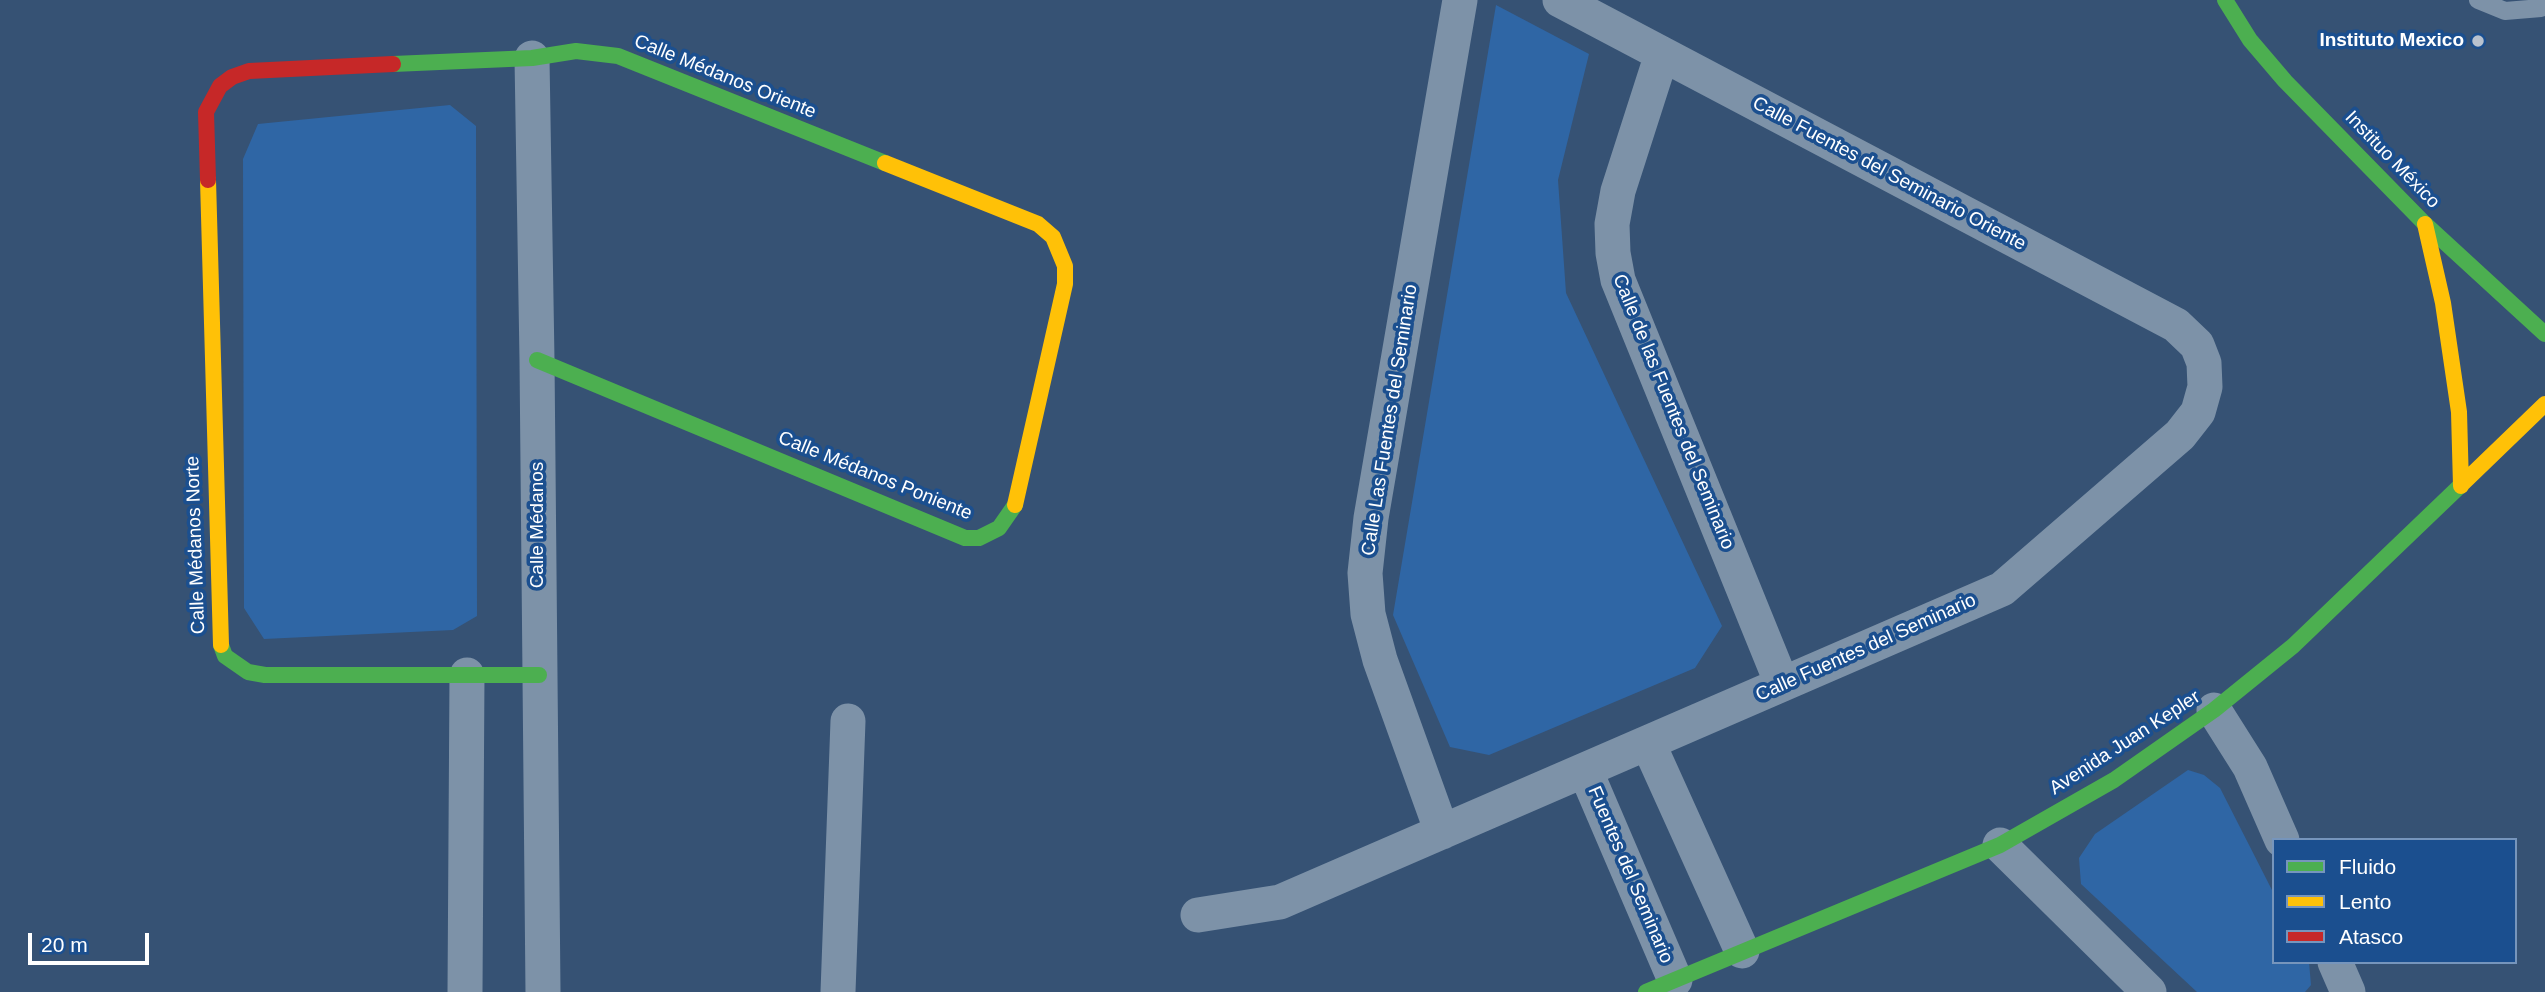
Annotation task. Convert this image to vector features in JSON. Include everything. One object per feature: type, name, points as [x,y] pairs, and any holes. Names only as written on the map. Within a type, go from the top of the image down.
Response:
[{"type":"street","name":"Calle Las Fuentes del Seminario","points":[[1442,832],[1380,660],[1368,614],[1365,573],[1371,518],[1460,0]]},
{"type":"street","name":"Calle Fuentes del Seminario Oriente","points":[[1560,0],[2176,325],[2197,345],[2203,363]]},
{"type":"street","name":"Instituo México","points":[[2225,0],[2250,40],[2285,81],[2425,224],[2545,334]]},
{"type":"street","name":"Calle Médanos Oriente","points":[[206,112],[220,86],[232,77],[249,71],[532,58],[576,51],[618,56],[1038,224],[1053,237],[1060,250],[1065,266],[1065,284]]},
{"type":"street","name":"Calle de las Fuentes del Seminario","points":[[1662,54],[1618,191],[1612,225],[1618,280],[1782,684]]},
{"type":"street","name":"Calle Médanos","points":[[532,58],[543,992]]},
{"type":"street","name":"Calle Médanos Norte","points":[[206,112],[220,642],[225,656],[248,672],[265,675],[539,675]]},
{"type":"street","points":[[2425,224],[2443,303],[2459,412],[2460,486]]},
{"type":"street","name":"Calle Médanos Poniente","points":[[537,360],[965,538],[979,538],[999,528],[1018,501],[1065,284]]},
{"type":"street","name":"Calle Fuentes del Seminario","points":[[1198,915],[1280,902],[2002,589],[2180,435],[2198,412],[2205,387],[2203,363]]},
{"type":"street","name":"Avenida Juan Kepler","points":[[1661,986],[2000,845],[2114,780],[2214,710],[2293,646],[2545,404]]},
{"type":"street","points":[[466,992],[467,675]]},
{"type":"street","points":[[2214,710],[2250,767],[2280,838]]},
{"type":"street","points":[[838,992],[848,721]]},
{"type":"street","points":[[1648,743],[1742,951]]},
{"type":"street","name":"Fuentes del Seminario","points":[[1585,770],[1661,986]]},
{"type":"street","points":[[2000,845],[2149,992]]},
{"type":"street","points":[[2336,964],[2348,992]]},
{"type":"lane","points":[[2478,0],[2505,11],[2541,8],[2545,5]]},
{"type":"shaded area","points":[[1496,5],[1589,54],[1558,180],[1566,293],[1722,626],[1695,668],[1489,755],[1450,747],[1393,615]]},
{"type":"shaded area","points":[[450,105],[476,126],[477,616],[453,630],[264,639],[244,608],[243,159],[258,124]]},
{"type":"shaded area","points":[[2188,770],[2204,775],[2220,788],[2272,890],[2272,964],[2309,964],[2311,985],[2305,992],[2197,992],[2081,884],[2079,858],[2095,834]]},
{"type":"traffic: fast","points":[[2225,0],[2250,40],[2285,81],[2425,224],[2545,334]]},
{"type":"traffic: fast","points":[[393,64],[532,58],[576,51],[618,56],[885,163]]},
{"type":"traffic: fast","points":[[537,360],[965,538],[979,538],[999,528],[1015,505]]},
{"type":"traffic: fast","points":[[1646,992],[2000,845],[2114,780],[2214,710],[2293,646],[2461,485]]},
{"type":"traffic: fast","points":[[221,645],[225,656],[248,672],[265,675],[539,675]]},
{"type":"traffic: slow","points":[[885,163],[1038,224],[1053,237],[1065,266],[1065,284],[1015,505]]},
{"type":"traffic: slow","points":[[208,180],[221,645]]},
{"type":"traffic: slow","points":[[2425,224],[2443,303],[2459,412],[2461,486]]},
{"type":"traffic: slow","points":[[2461,485],[2545,404]]},
{"type":"traffic: jam","points":[[208,180],[206,112],[220,86],[232,77],[249,71],[393,64]]},
{"type":"place","name":"Instituto Mexico","points":[[2478,41]]}]
